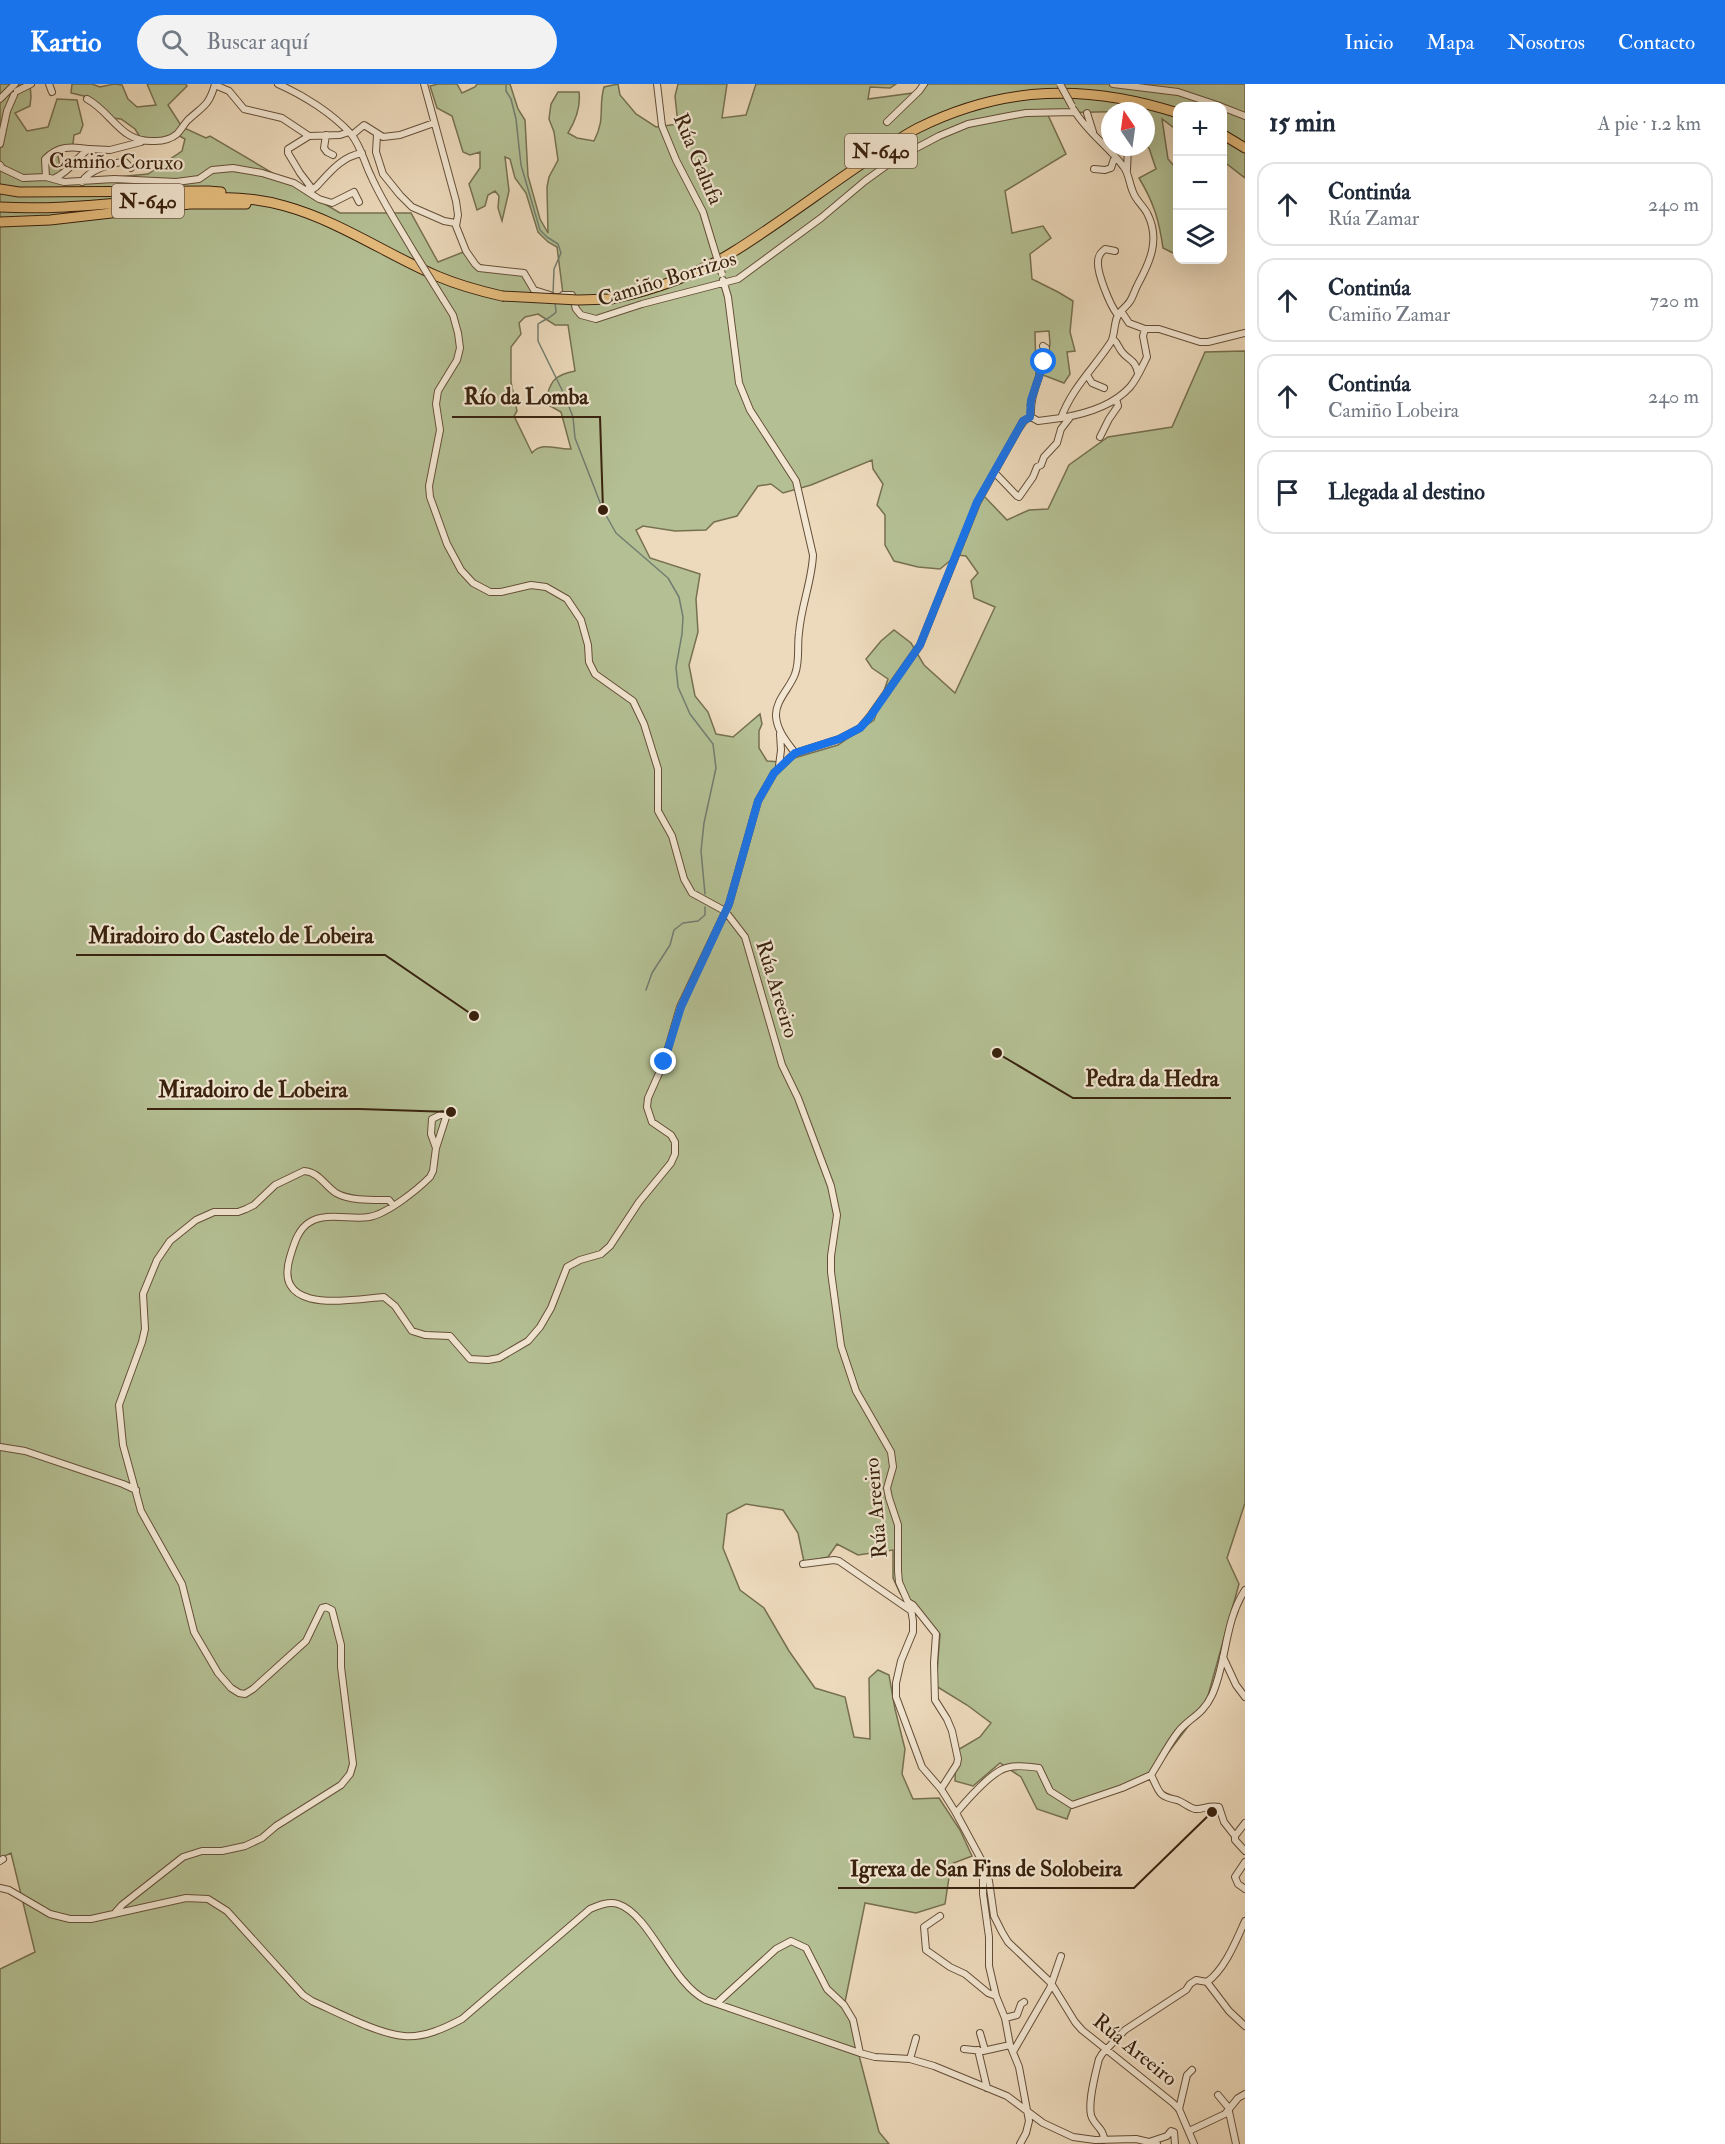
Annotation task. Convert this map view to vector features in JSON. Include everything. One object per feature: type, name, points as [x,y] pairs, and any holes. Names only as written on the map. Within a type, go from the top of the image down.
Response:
[{"type":"highway","name":"N-640","points":[[0,207],[45,208],[228,197],[276,204],[344,229],[435,275],[475,289],[502,296],[568,300],[611,299],[651,289],[687,276],[732,253],[886,147],[916,129],[969,107],[1023,94],[1071,92],[1110,95],[1145,102],[1173,111]]},
{"type":"highway","points":[[1227,137],[1245,148]]},
{"type":"highway","points":[[0,189],[19,192],[208,191],[264,198],[290,204],[296,210]]},
{"type":"highway","points":[[0,222],[50,220],[190,204],[250,204],[296,210]]},
{"type":"street","points":[[0,99],[15,84]]},
{"type":"street","points":[[0,144],[7,111],[16,93],[15,84]]},
{"type":"street","points":[[6,93],[16,93],[31,84]]},
{"type":"street","points":[[49,84],[52,92]]},
{"type":"street","points":[[278,84],[302,96],[340,123],[350,134]]},
{"type":"street","name":"Camiño Borrizos","points":[[424,84],[456,201],[458,215],[455,223],[470,259],[479,268],[524,273],[534,290],[553,295],[572,295],[576,309],[581,315],[596,319],[642,304],[738,279],[821,218],[865,180],[894,160],[939,136],[968,124],[1026,113],[1074,109]]},
{"type":"street","name":"Rúa Galufa","points":[[657,84],[662,126],[676,160],[703,212],[722,274],[728,297],[741,388],[750,410],[796,481],[813,555],[802,605],[795,675],[776,711],[781,750],[779,766]]},
{"type":"street","points":[[887,122],[924,84]]},
{"type":"street","points":[[1060,84],[1074,109],[1101,142]]},
{"type":"street","points":[[1113,84],[1178,92],[1207,102]]},
{"type":"street","points":[[215,85],[229,91],[244,109],[282,118],[309,136]]},
{"type":"street","name":"Camiño Coruxo","points":[[87,99],[110,120],[141,142],[159,141],[176,134],[202,110],[215,85]]},
{"type":"street","points":[[1227,109],[1245,116]]},
{"type":"street","points":[[1087,113],[1093,134]]},
{"type":"street","points":[[362,153],[350,156],[333,166],[329,174],[316,187],[309,189],[288,153],[288,149],[309,136],[350,134],[364,125],[383,137],[400,135],[434,123]]},
{"type":"street","name":"Rúa Areeiro","points":[[350,134],[362,153],[380,195],[453,315],[458,333],[460,348],[457,360],[438,391],[436,404],[440,430],[429,486],[433,508],[451,555],[473,583],[490,592],[501,592],[531,585],[546,587],[560,594],[572,605],[581,620],[591,667],[595,674],[633,701],[645,724],[658,769],[658,811],[672,836],[688,887],[700,898],[724,911],[745,937],[782,1065],[798,1098],[831,1186],[837,1215],[831,1272],[841,1346],[856,1391],[891,1452],[893,1467],[887,1488],[898,1525],[899,1582],[911,1612],[913,1632],[901,1661],[896,1683],[896,1697],[922,1767],[956,1813],[983,1863],[989,1881],[994,1916],[1002,1932],[1014,1947],[1052,1983],[1075,2022],[1179,2109],[1192,2142]]},
{"type":"street","points":[[326,135],[323,141],[324,148],[333,155]]},
{"type":"street","points":[[377,135],[376,152],[383,174],[400,195],[412,207],[444,221],[455,223]]},
{"type":"street","points":[[46,177],[45,159],[55,151],[71,147],[110,150],[141,142]]},
{"type":"street","points":[[55,178],[68,171],[89,149]]},
{"type":"street","points":[[1094,169],[1111,168],[1115,156]]},
{"type":"street","points":[[1115,156],[1127,171]]},
{"type":"street","points":[[1061,418],[1076,387],[1113,339],[1119,312],[1133,299],[1151,259],[1154,243],[1153,230],[1148,213],[1133,193],[1127,171],[1128,156]]},
{"type":"street","points":[[82,182],[86,176],[116,163],[125,162],[131,168]]},
{"type":"street","name":"Camiño Coruxo","points":[[0,165],[23,178],[46,177],[64,182],[114,179],[176,182],[199,179],[212,170],[233,168],[262,173],[294,183],[309,189],[319,199],[332,203],[354,192],[359,202]]},
{"type":"street","points":[[1115,251],[1105,249],[1099,255],[1098,261],[1105,286],[1119,312],[1129,322],[1145,329],[1159,329],[1200,342],[1245,333]]},
{"type":"street","points":[[1030,417],[1038,421],[1061,418],[1113,401],[1130,387],[1147,357],[1143,336],[1145,329]]},
{"type":"street","points":[[1113,339],[1122,353],[1133,361],[1138,373]]},
{"type":"street","points":[[1030,417],[1031,400],[1039,380],[1045,354],[1046,348],[1043,346]]},
{"type":"street","points":[[1087,375],[1092,383],[1104,388]]},
{"type":"street","points":[[1100,437],[1108,418],[1118,406],[1117,402],[1113,401]]},
{"type":"street","points":[[995,473],[1019,497],[1044,457],[1057,444],[1061,429],[1071,416]]},
{"type":"street","points":[[436,1148],[431,1125],[432,1119],[442,1114],[446,1117],[430,1177],[381,1214],[367,1218],[320,1219],[307,1224],[297,1238],[288,1264],[287,1277],[293,1290],[311,1299],[357,1301],[384,1297],[395,1306],[412,1331],[425,1335],[450,1336],[464,1354],[475,1360],[499,1358],[528,1341],[540,1327],[551,1308],[567,1266],[601,1254],[610,1246],[639,1202],[671,1163],[676,1146],[673,1137],[652,1122],[647,1107],[648,1098],[664,1062],[681,1007],[729,904],[758,801],[779,766],[795,753],[839,739],[860,728],[870,717],[920,645],[975,508],[1023,421],[1030,417]]},
{"type":"street","points":[[780,733],[795,753]]},
{"type":"street","points":[[114,1914],[183,1857],[202,1851],[222,1851],[235,1848],[262,1838],[276,1826],[341,1785],[350,1774],[353,1764],[341,1667],[341,1645],[332,1610],[322,1608],[306,1641],[254,1689],[245,1694],[231,1688],[218,1673],[194,1632],[182,1584],[141,1511],[123,1445],[119,1405],[145,1329],[143,1294],[157,1260],[170,1241],[196,1220],[214,1212],[238,1212],[246,1209],[254,1205],[275,1185],[304,1171],[318,1175],[329,1188],[342,1196],[390,1200],[393,1205]]},
{"type":"street","points":[[0,1447],[25,1451],[136,1490]]},
{"type":"street","name":"Rúa Areeiro","points":[[803,1564],[839,1561],[911,1612]]},
{"type":"street","points":[[956,1813],[970,1796],[1002,1769],[1025,1765],[1039,1768],[1050,1791],[1072,1805],[1122,1788],[1150,1775],[1178,1732],[1207,1706],[1223,1656],[1229,1626],[1245,1590]]},
{"type":"street","name":"Rúa Areeiro","points":[[908,1602],[936,1634],[935,1700],[947,1719],[956,1744],[957,1764],[940,1789]]},
{"type":"street","points":[[1223,1656],[1236,1685],[1245,1697]]},
{"type":"street","points":[[1150,1775],[1162,1796],[1170,1800],[1177,1800],[1195,1809],[1210,1805],[1219,1807],[1224,1822],[1245,1851]]},
{"type":"street","points":[[1235,1836],[1245,1823]]},
{"type":"street","points":[[1245,1862],[1234,1877],[1245,1889]]},
{"type":"street","name":"Rúa Areeiro","points":[[983,1863],[983,1894],[989,1937],[988,1966],[1022,2081],[1025,2110],[1029,2121],[1020,2144]]},
{"type":"street","points":[[0,1888],[18,1894],[50,1914],[70,1919],[91,1919],[186,1898],[208,1899],[226,1911],[303,1995],[378,2029],[404,2036],[441,2030],[462,2019],[583,1914],[597,1906],[613,1903],[620,1905],[638,1919],[691,1991],[717,2003],[860,2053],[875,2057],[910,2059],[934,2066],[1007,2096],[1043,2123],[1082,2139],[1094,2142],[1136,2139],[1157,2144]]},
{"type":"street","points":[[940,1917],[924,1927],[926,1950],[950,1967],[965,1974],[988,1993],[996,1996]]},
{"type":"street","points":[[1207,1982],[1213,1978],[1222,1965],[1245,1921]]},
{"type":"street","points":[[717,2003],[776,1949],[791,1941],[796,1942],[807,1948],[827,1989],[844,2005],[853,2020],[860,2053]]},
{"type":"street","points":[[964,2049],[1012,2049],[1052,1983],[1062,1956]]},
{"type":"street","points":[[1104,2140],[1104,2132],[1092,2116],[1090,2101],[1099,2059],[1125,2030],[1186,1990],[1196,1980],[1207,1982],[1229,2011],[1245,2026]]},
{"type":"street","points":[[1005,2018],[1017,2015],[1024,2002]]},
{"type":"street","points":[[980,2033],[987,2088]]},
{"type":"street","points":[[910,2059],[916,2038]]},
{"type":"street","points":[[1179,2109],[1187,2075],[1192,2070]]},
{"type":"street","points":[[1189,2131],[1215,2121],[1229,2111],[1238,2098],[1245,2094]]},
{"type":"street","points":[[1218,2095],[1228,2107],[1236,2144]]},
{"type":"street","points":[[1149,2142],[1167,2136],[1171,2131],[1176,2134],[1175,2144]]},
{"type":"green space","points":[[0,84],[30,84],[30,106],[15,113],[27,131],[48,127],[57,99],[77,100],[83,125],[80,133],[74,135],[73,144],[58,156],[60,174],[64,182],[148,174],[182,151],[185,139],[176,134],[161,139],[140,137],[135,129],[121,119],[111,118],[88,97],[71,93],[72,84],[92,84],[100,87],[122,85],[128,99],[137,107],[156,105],[147,84],[186,84],[187,86],[168,105],[182,127],[206,138],[210,136],[340,213],[411,213],[438,262],[466,251],[475,264],[524,273],[540,293],[563,294],[557,247],[538,232],[526,193],[515,178],[510,159],[505,157],[509,191],[502,221],[498,208],[499,196],[495,191],[488,195],[485,206],[477,210],[469,184],[480,168],[480,152],[470,155],[463,152],[452,116],[437,108],[430,86],[457,84],[462,93],[477,84],[510,84],[518,109],[525,120],[528,176],[540,219],[548,233],[547,187],[549,177],[558,160],[554,132],[549,119],[551,104],[558,92],[579,92],[577,113],[568,133],[577,138],[594,141],[600,126],[604,87],[618,84],[620,95],[636,114],[656,127],[678,124],[675,96],[678,84],[727,84],[722,118],[746,115],[756,84],[896,84],[890,88],[870,87],[868,99],[920,92],[922,84],[1245,84],[1245,178],[1227,164],[1227,102],[1173,102],[1173,127],[1162,119],[1168,159],[1173,165],[1173,253],[1163,248],[1155,212],[1139,178],[1156,169],[1152,156],[1155,156],[1155,102],[1101,102],[1101,112],[1047,113],[1066,154],[1005,191],[1012,233],[1043,226],[1051,238],[1030,254],[1032,279],[1073,301],[1070,332],[1075,351],[1067,352],[1070,374],[1064,383],[1043,375],[1050,344],[1049,331],[1035,332],[1036,376],[1027,405],[1031,417],[1003,456],[982,494],[1007,520],[1029,510],[1048,509],[1069,465],[1108,437],[1172,427],[1205,352],[1245,351],[1245,1503],[1227,1558],[1239,1584],[1206,1703],[1151,1775],[1072,1805],[1067,1819],[1037,1809],[1021,1777],[1000,1763],[973,1786],[955,1781],[956,1751],[980,1737],[991,1723],[936,1686],[940,1634],[900,1593],[893,1578],[893,1550],[858,1555],[837,1544],[828,1557],[804,1562],[798,1533],[783,1510],[746,1504],[727,1514],[723,1548],[740,1590],[764,1608],[789,1651],[815,1688],[845,1697],[854,1737],[870,1739],[869,1678],[878,1670],[889,1675],[905,1749],[902,1774],[913,1799],[939,1798],[960,1830],[972,1856],[951,1864],[945,1904],[916,1913],[865,1903],[845,2002],[879,2132],[889,2144],[0,2144],[0,1969],[35,1952],[11,1853],[0,1858]],"holes":[[[538,314],[555,325],[568,325],[575,371],[557,377],[551,385],[545,403],[561,412],[571,449],[540,447],[532,453],[514,416],[517,411],[511,382],[511,347],[521,334],[519,323],[525,317]],[[872,460],[873,469],[883,484],[877,505],[885,515],[885,545],[894,561],[940,569],[957,555],[966,556],[978,573],[971,581],[974,598],[995,607],[955,693],[924,665],[911,643],[894,630],[866,659],[872,668],[888,679],[874,720],[838,745],[781,762],[767,761],[759,748],[759,731],[762,724],[760,714],[733,737],[716,734],[708,712],[695,696],[689,665],[698,632],[696,599],[700,574],[650,558],[636,530],[643,526],[675,531],[706,530],[714,522],[737,516],[758,486],[771,484],[783,493],[811,485]]]},
{"type":"waterway","points":[[506,84],[506,91],[511,99],[516,119],[521,165],[540,230],[558,244],[561,253],[554,269],[553,294]]},
{"type":"waterway","points":[[555,302],[556,312],[538,324],[538,341],[573,417],[575,438],[603,510],[616,533],[668,578],[679,597],[683,617],[676,667],[678,687],[690,714],[713,744],[716,768],[704,823],[701,851],[705,894]]},
{"type":"waterway","points":[[646,990],[652,973],[670,945],[674,930],[683,923],[698,921],[705,915],[705,907]]},
{"type":"place","name":"Río da Lomba","points":[[603,510]]},
{"type":"place","name":"Miradoiro do Castelo de Lobeira","points":[[474,1016]]},
{"type":"place","name":"Pedra da Hedra","points":[[997,1053]]},
{"type":"place","name":"Miradoiro de Lobeira","points":[[451,1112]]},
{"type":"place","name":"Igrexa de San Fins de Solobeira","points":[[1212,1812]]},
{"type":"route","points":[[664,1062],[681,1007],[729,904],[758,801],[779,766],[795,753],[824,745],[860,728],[920,645],[977,502],[1023,421],[1030,417],[1034,387],[1039,380],[1044,362]]}]
